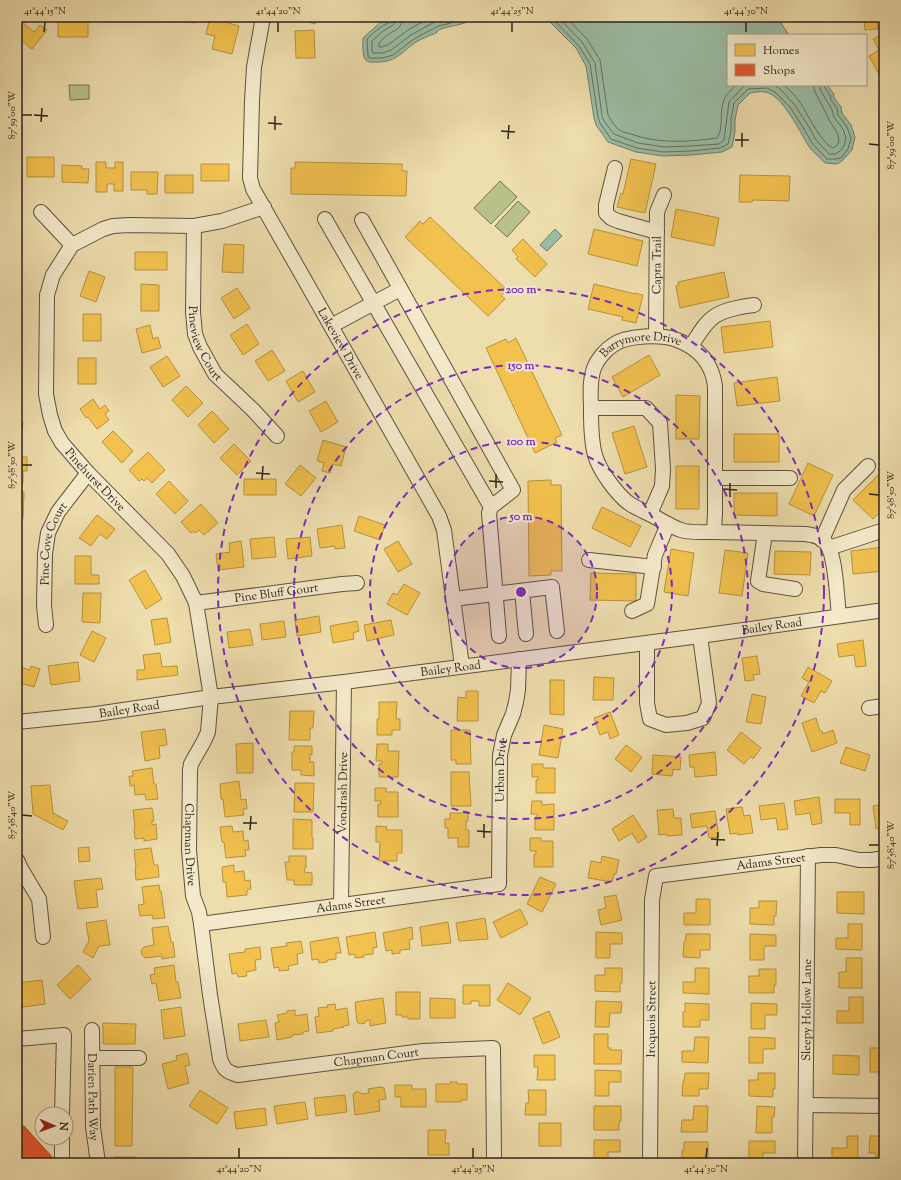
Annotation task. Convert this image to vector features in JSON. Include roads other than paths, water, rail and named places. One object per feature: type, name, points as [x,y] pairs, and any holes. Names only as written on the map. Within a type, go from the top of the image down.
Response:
[{"type":"street","name":"Lakeview Drive","points":[[263,17],[254,67],[252,101],[250,178],[253,189],[439,516],[444,530],[462,666]]},
{"type":"street","points":[[615,168],[606,205],[606,213],[610,218],[618,222],[657,232]]},
{"type":"street","name":"Capra Trail","points":[[656,336],[657,212],[664,195]]},
{"type":"street","name":"Pinehurst Drive","points":[[211,697],[196,603],[183,576],[168,554],[88,473],[62,443],[55,431],[46,394],[48,295],[53,275],[72,245],[103,229],[113,226],[129,225],[194,226],[222,221],[264,207]]},
{"type":"street","points":[[41,212],[72,245]]},
{"type":"street","points":[[326,219],[491,508]]},
{"type":"street","points":[[362,220],[514,490],[491,508],[489,513],[499,636]]},
{"type":"street","name":"Pineview Court","points":[[194,226],[193,312],[196,334],[200,347],[215,374],[254,410],[277,436]]},
{"type":"street","points":[[331,326],[400,289]]},
{"type":"street","points":[[691,346],[704,326],[715,316],[727,311],[754,305]]},
{"type":"street","name":"Barrymore Drive","points":[[714,532],[715,386],[714,379],[707,362],[695,348],[669,337],[656,336],[632,338],[613,344],[598,360],[592,374],[591,408],[592,441],[596,456],[601,469],[616,491],[630,504],[682,531],[714,532],[805,534],[816,536],[825,544]]},
{"type":"street","points":[[591,408],[646,408],[660,423],[663,469],[662,486],[650,514]]},
{"type":"street","points":[[839,616],[833,560],[825,544],[844,490],[868,466]]},
{"type":"street","name":"Pine Cove Court","points":[[46,625],[44,606],[45,554],[48,534],[58,512],[88,473]]},
{"type":"street","points":[[715,478],[790,478]]},
{"type":"street","points":[[632,610],[647,604],[655,555],[668,524]]},
{"type":"street","points":[[825,544],[884,530]]},
{"type":"street","points":[[765,533],[758,581],[763,584],[795,589]]},
{"type":"street","points":[[589,560],[654,567]]},
{"type":"street","name":"Pine Bluff Court","points":[[196,603],[357,583]]},
{"type":"street","points":[[453,599],[552,587],[557,631]]},
{"type":"street","points":[[522,591],[526,634]]},
{"type":"street","name":"Bailey Road","points":[[17,722],[96,714],[211,697],[344,682],[647,643],[884,610]]},
{"type":"street","points":[[647,643],[647,703],[650,719],[666,724],[687,723],[703,718],[709,703],[700,636]]},
{"type":"street","name":"Urban Drive","points":[[499,884],[500,755],[504,735],[513,714],[516,702],[519,659]]},
{"type":"street","name":"Vondrash Drive","points":[[341,905],[344,682]]},
{"type":"street","name":"Chapman Drive","points":[[210,995],[201,924],[199,912],[193,896],[189,861],[189,777],[191,764],[208,732],[211,697]]},
{"type":"street","points":[[869,708],[884,706]]},
{"type":"street","name":"Adams Street","points":[[656,876],[808,856],[836,855],[859,860],[884,858]]},
{"type":"street","name":"Sleepy Hollow Lane","points":[[806,1163],[808,856]]},
{"type":"street","points":[[17,860],[39,899],[43,938]]},
{"type":"street","name":"Iroquois Street","points":[[650,1163],[652,900],[656,876]]},
{"type":"street","name":"Adams Street","points":[[201,924],[499,884]]},
{"type":"street","name":"Chapman Court","points":[[210,995],[220,1058],[226,1071],[238,1075],[423,1051],[493,1048],[494,1160]]},
{"type":"street","name":"Darien Path Way","points":[[92,1030],[93,1128],[98,1163]]},
{"type":"street","points":[[17,1039],[64,1035],[62,1106]]},
{"type":"street","points":[[92,1058],[139,1058]]},
{"type":"street","points":[[806,1105],[884,1106]]},
{"type":"street","points":[[62,1146],[62,1163]]},
{"type":"water","points":[[394,17],[475,17],[464,23],[439,30],[436,33],[416,42],[397,57],[381,62],[367,61],[363,54],[363,38],[383,20]]},
{"type":"water","points":[[545,17],[777,17],[788,34],[727,34],[727,86],[828,86],[841,107],[842,113],[851,125],[855,137],[852,150],[842,161],[837,164],[825,163],[810,148],[784,106],[778,99],[765,92],[750,93],[738,105],[732,147],[722,152],[663,156],[636,152],[608,142],[596,125],[586,66],[576,48]]},
{"type":"water","points":[[555,229],[562,236],[547,251],[540,245]]}]
